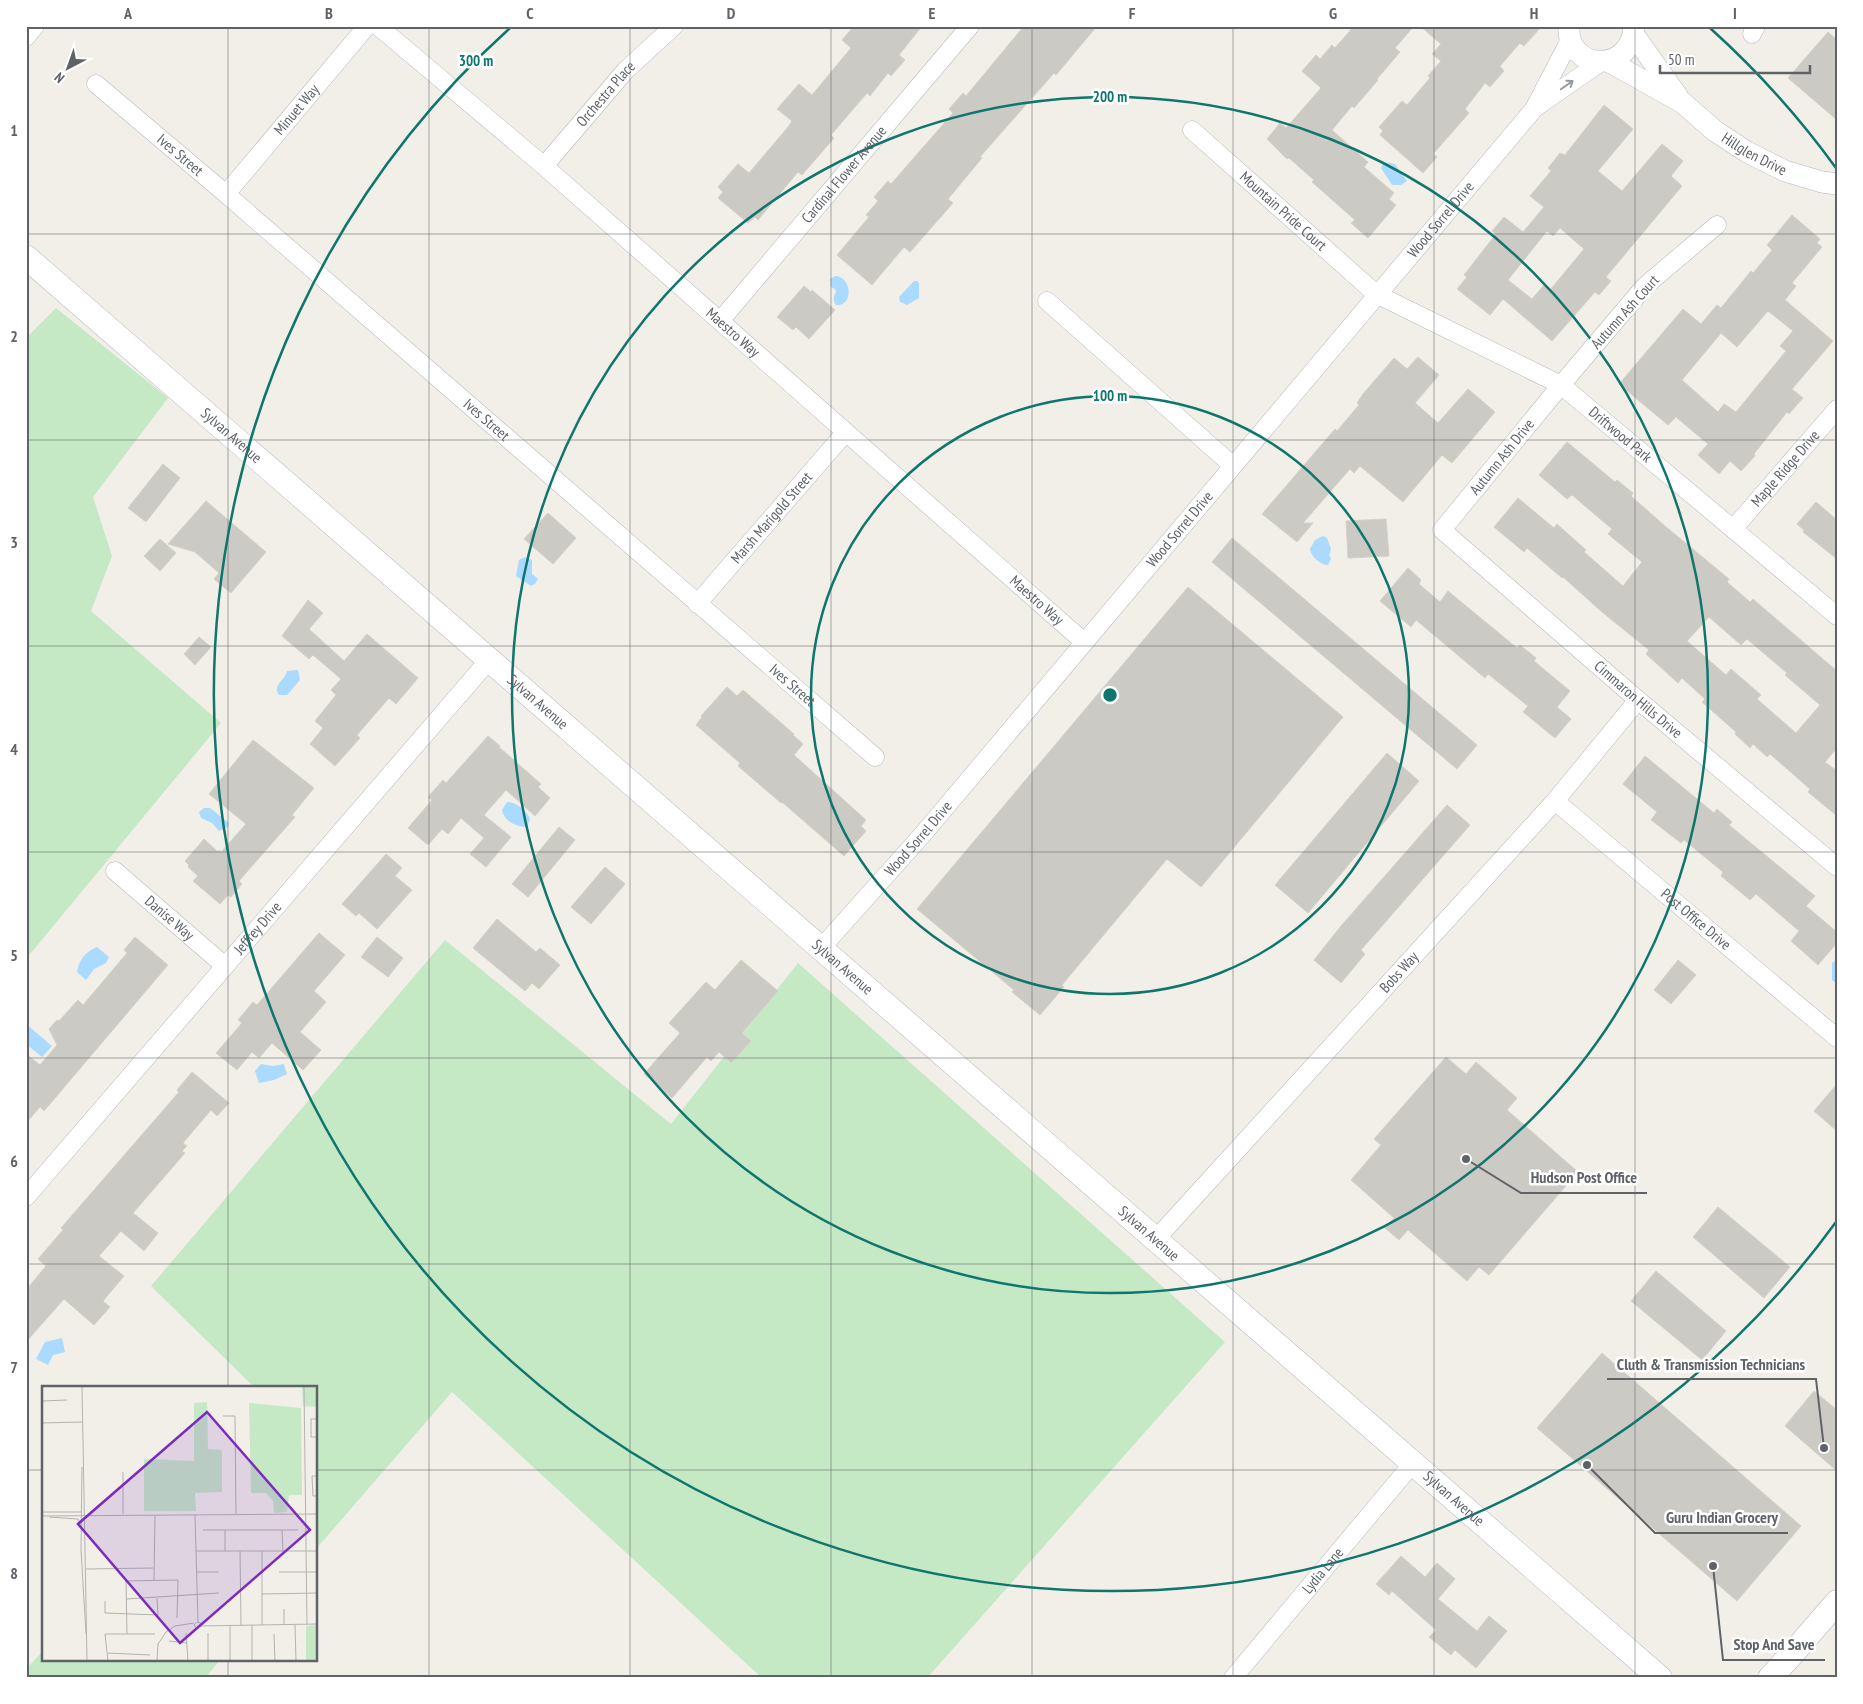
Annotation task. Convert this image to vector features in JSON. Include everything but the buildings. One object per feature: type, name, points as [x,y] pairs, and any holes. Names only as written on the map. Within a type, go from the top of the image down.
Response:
[{"type":"main road","name":"Sylvan Avenue","points":[[26,257],[1660,1678]]},
{"type":"main road","points":[[1770,1678],[1837,1602]]},
{"type":"street","points":[[26,37],[35,26]]},
{"type":"street","name":"Minuet Way","points":[[226,194],[367,26]]},
{"type":"street","name":"Maestro Way","points":[[378,26],[544,166],[1084,642]]},
{"type":"street","name":"Orchestra Place","points":[[544,166],[626,70],[674,26]]},
{"type":"street","name":"Cardinal Flower Avenue","points":[[720,321],[970,26]]},
{"type":"street","name":"Hillglen Drive","points":[[1604,62],[1617,58],[1625,52],[1631,44],[1634,30]]},
{"type":"street","name":"Hillglen Drive","points":[[1634,30],[1683,103]]},
{"type":"street","name":"Hillglen Drive","points":[[1570,33],[1575,49],[1582,56],[1604,62],[1683,103],[1716,131],[1747,152],[1785,171],[1822,182],[1837,184]]},
{"type":"street","name":"Wood Sorrel Drive","points":[[822,948],[923,834],[1376,294],[1534,109],[1570,33]]},
{"type":"street","name":"Wood Sorrel Drive","points":[[1534,109],[1604,62]]},
{"type":"street","name":"Ives Street","points":[[96,84],[226,194],[875,757]]},
{"type":"street","name":"Mountain Pride Court","points":[[1192,130],[1376,294]]},
{"type":"street","name":"Autumn Ash Court","points":[[1561,385],[1645,286],[1717,225]]},
{"type":"street","name":"Driftwood Park","points":[[1376,294],[1561,385],[1837,616]]},
{"type":"street","points":[[1047,301],[1232,465]]},
{"type":"street","name":"Autumn Ash Drive","points":[[1442,530],[1561,385]]},
{"type":"street","name":"Maple Ridge Drive","points":[[1733,529],[1837,408]]},
{"type":"street","name":"Marsh Marigold Street","points":[[697,604],[845,433]]},
{"type":"street","name":"Cimmaron Hills Drive","points":[[1442,530],[1638,700],[1837,867]]},
{"type":"street","name":"Jeffrey Drive","points":[[26,1197],[489,660]]},
{"type":"street","name":"Bobs Way","points":[[1156,1239],[1555,801],[1638,700]]},
{"type":"street","name":"Post Office Drive","points":[[1555,801],[1837,1038]]},
{"type":"street","name":"Danise Way","points":[[115,871],[225,966]]},
{"type":"street","name":"Lydia Lane","points":[[1233,1678],[1413,1464]]},
{"type":"green space","points":[[56,308],[168,398],[93,497],[112,556],[91,611],[221,723],[26,959],[26,338]]},
{"type":"green space","points":[[445,940],[671,1124],[798,963],[1225,1342],[927,1678],[762,1678],[452,1392],[318,1547],[318,1386],[253,1386],[151,1286]]},
{"type":"green space","points":[[42,1652],[42,1662],[218,1662],[205,1678],[26,1678],[26,1669]]},
{"type":"water","points":[[1384,162],[1395,164],[1407,181],[1401,185],[1392,185],[1381,168]]},
{"type":"water","points":[[835,276],[841,277],[845,281],[849,291],[846,301],[836,305],[834,297],[836,292],[831,287],[830,279]]},
{"type":"water","points":[[914,281],[919,283],[919,298],[907,305],[900,302],[899,297]]},
{"type":"water","points":[[1323,536],[1327,538],[1331,549],[1329,555],[1331,559],[1328,565],[1316,560],[1310,549],[1315,540]]},
{"type":"water","points":[[525,557],[532,560],[532,574],[538,579],[531,586],[516,576],[519,560]]},
{"type":"water","points":[[298,670],[300,680],[287,695],[279,695],[277,691],[278,685],[287,671]]},
{"type":"water","points":[[507,802],[517,805],[526,813],[530,819],[527,827],[515,825],[505,817],[502,810]]},
{"type":"water","points":[[204,808],[210,808],[229,823],[228,827],[219,831],[212,823],[201,818],[199,812]]},
{"type":"water","points":[[97,947],[109,957],[106,963],[94,969],[86,980],[77,972],[78,968],[86,954]]},
{"type":"water","points":[[1837,959],[1837,984],[1832,980],[1832,963]]},
{"type":"water","points":[[26,1024],[52,1046],[42,1057],[26,1044]]},
{"type":"water","points":[[261,1064],[273,1066],[284,1064],[287,1074],[274,1080],[259,1083],[255,1071]]},
{"type":"water","points":[[62,1338],[65,1352],[53,1355],[48,1365],[36,1359],[45,1342]]},
{"type":"place","name":"Hudson Post Office","points":[[1466,1159]]},
{"type":"place","name":"Cluth & Transmission Technicians","points":[[1824,1448]]},
{"type":"place","name":"Guru Indian Grocery","points":[[1587,1465]]},
{"type":"place","name":"Stop And Save","points":[[1713,1566]]}]
